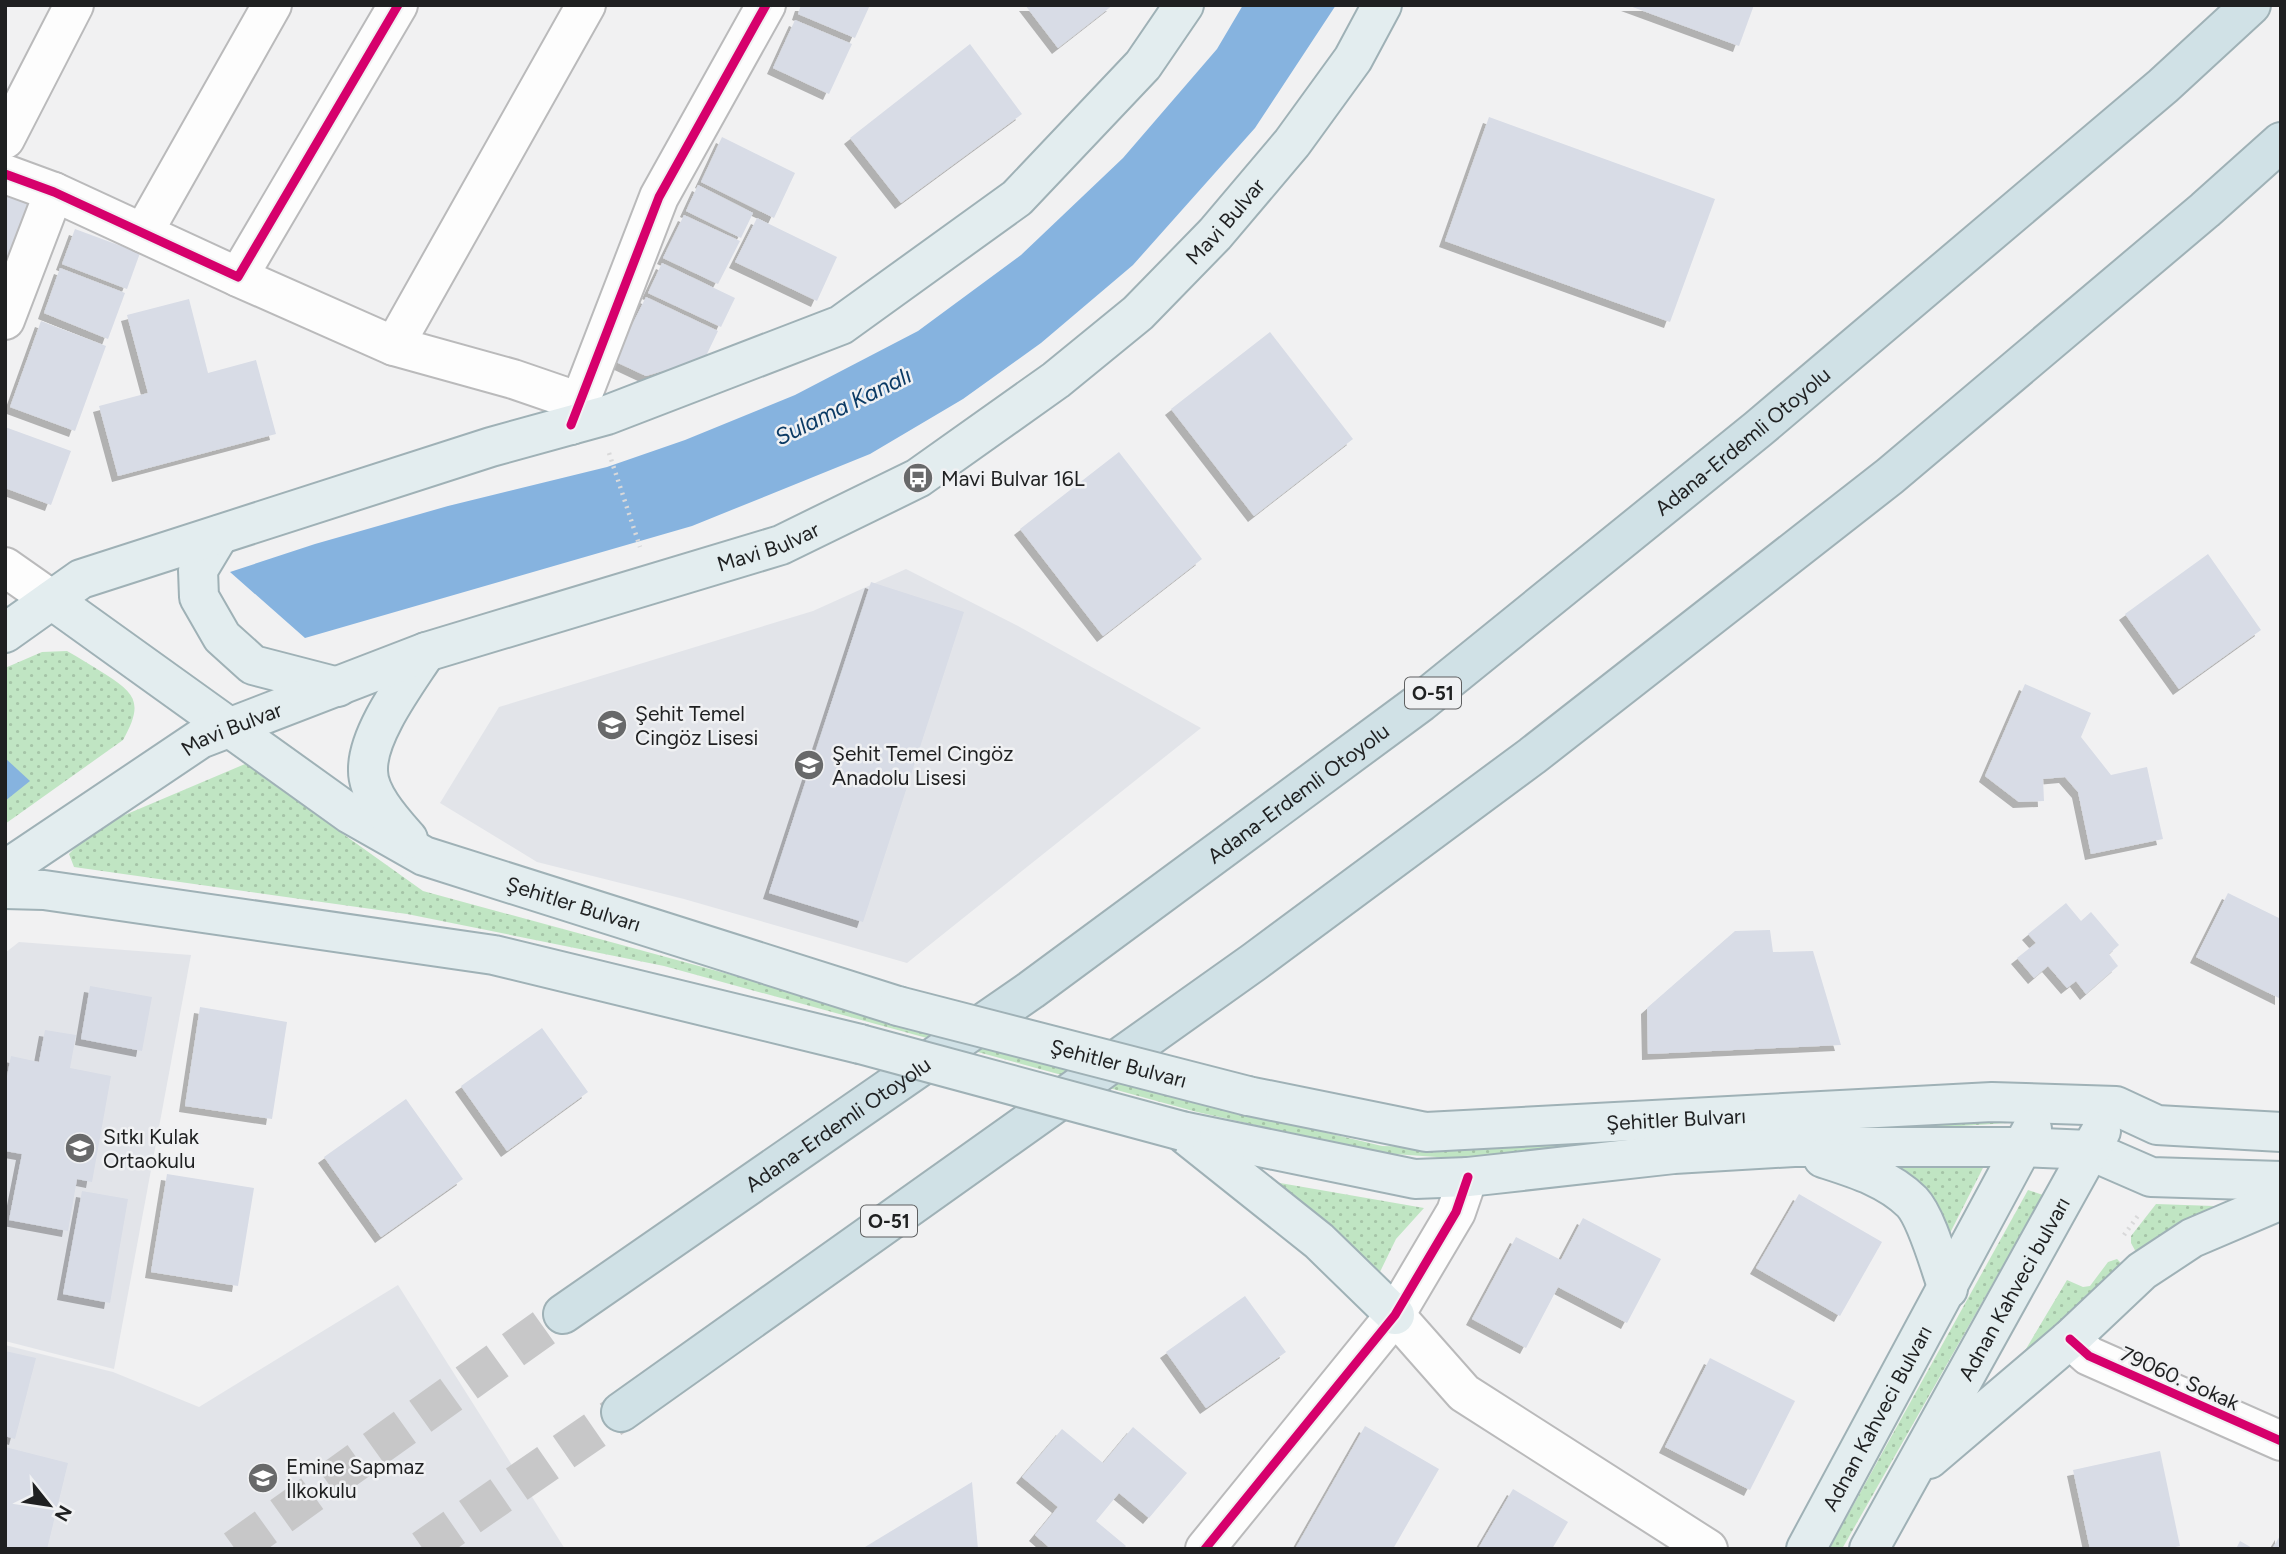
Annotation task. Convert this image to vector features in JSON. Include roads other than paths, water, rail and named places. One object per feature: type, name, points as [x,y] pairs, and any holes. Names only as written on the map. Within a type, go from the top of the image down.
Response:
[{"type":"highway","name":"Adana-Erdemli Otoyolu","points":[[563,1314],[1031,990],[1421,702],[1769,420],[2163,86],[2251,5]]},
{"type":"highway","name":"O-51","points":[[621,1412],[1254,962],[1532,756],[1890,476],[2205,210],[2281,142]]},
{"type":"main road","points":[[5,633],[81,579],[491,447],[575,414],[607,415],[841,325],[1017,198],[1143,65],[1184,5]]},
{"type":"main road","name":"Mavi Bulvar","points":[[5,870],[200,739],[426,652],[781,545],[918,478],[1056,380],[1139,313],[1215,234],[1292,143],[1353,58],[1382,5]]},
{"type":"main road","points":[[219,535],[198,570],[199,597],[222,637],[253,665],[338,687]]},
{"type":"main road","name":"Şehitler Bulvarı","points":[[52,600],[350,814],[424,856],[898,1006],[1248,1096],[1426,1132],[1992,1102],[2116,1106],[2157,1125],[2281,1132]]},
{"type":"main road","points":[[424,856],[392,821],[377,799],[367,772],[371,748],[390,709],[426,652]]},
{"type":"main road","name":"Şehitler Bulvarı","points":[[5,889],[44,890],[494,955],[860,1044],[1182,1131],[1415,1179],[1468,1177],[1674,1154],[1794,1147],[2022,1147],[2089,1150],[2151,1177],[2281,1181]]},
{"type":"main road","points":[[1948,1289],[2048,1102]]},
{"type":"main road","name":"Adnan Kahveci bulvarı","points":[[1912,1474],[2089,1150],[2116,1106]]},
{"type":"main road","points":[[1182,1131],[1319,1241],[1395,1315]]},
{"type":"main road","points":[[1794,1147],[1874,1175],[1913,1203],[1928,1234],[1948,1289]]},
{"type":"main road","points":[[1869,1549],[1912,1474],[2070,1339],[2142,1271],[2192,1238],[2281,1199]]},
{"type":"main road","name":"Adnan Kahveci Bulvarı","points":[[1806,1549],[1948,1289]]},
{"type":"street","points":[[5,139],[74,5]]},
{"type":"street","points":[[143,233],[272,5]]},
{"type":"street","points":[[238,277],[398,5]]},
{"type":"street","points":[[394,346],[586,5]]},
{"type":"street","points":[[5,174],[54,192],[394,346],[513,379],[575,414],[659,197],[766,5]]},
{"type":"street","points":[[5,320],[54,192]]},
{"type":"street","points":[[5,567],[52,600]]},
{"type":"street","points":[[1205,1549],[1395,1315],[1456,1212],[1468,1177]]},
{"type":"street","points":[[1395,1315],[1464,1392],[1708,1549]]},
{"type":"street","name":"79060. Sokak","points":[[2070,1339],[2089,1356],[2281,1441]]},
{"type":"water","name":"Sulama Kanalı","points":[[1243,5],[1336,5],[1255,128],[1133,265],[1041,343],[963,399],[870,454],[692,526],[305,638],[230,572],[315,544],[448,506],[607,467],[685,440],[795,395],[918,331],[1021,255],[1123,158],[1217,49]]},
{"type":"water","points":[[5,758],[30,781],[5,801]]},
{"type":"tunnel","points":[[235,1549],[563,1314]]},
{"type":"tunnel","points":[[423,1549],[621,1412]]},
{"type":"place","name":"Mavi Bulvar 16L","points":[[918,478]]},
{"type":"place","name":"Şehit Temel Cingöz Lisesi","points":[[612,725]]},
{"type":"place","name":"Şehit Temel Cingöz Anadolu Lisesi","points":[[809,765]]},
{"type":"place","name":"Sıtkı Kulak Ortaokulu","points":[[80,1148]]},
{"type":"place","name":"Emine Sapmaz İlkokulu","points":[[263,1478]]}]
